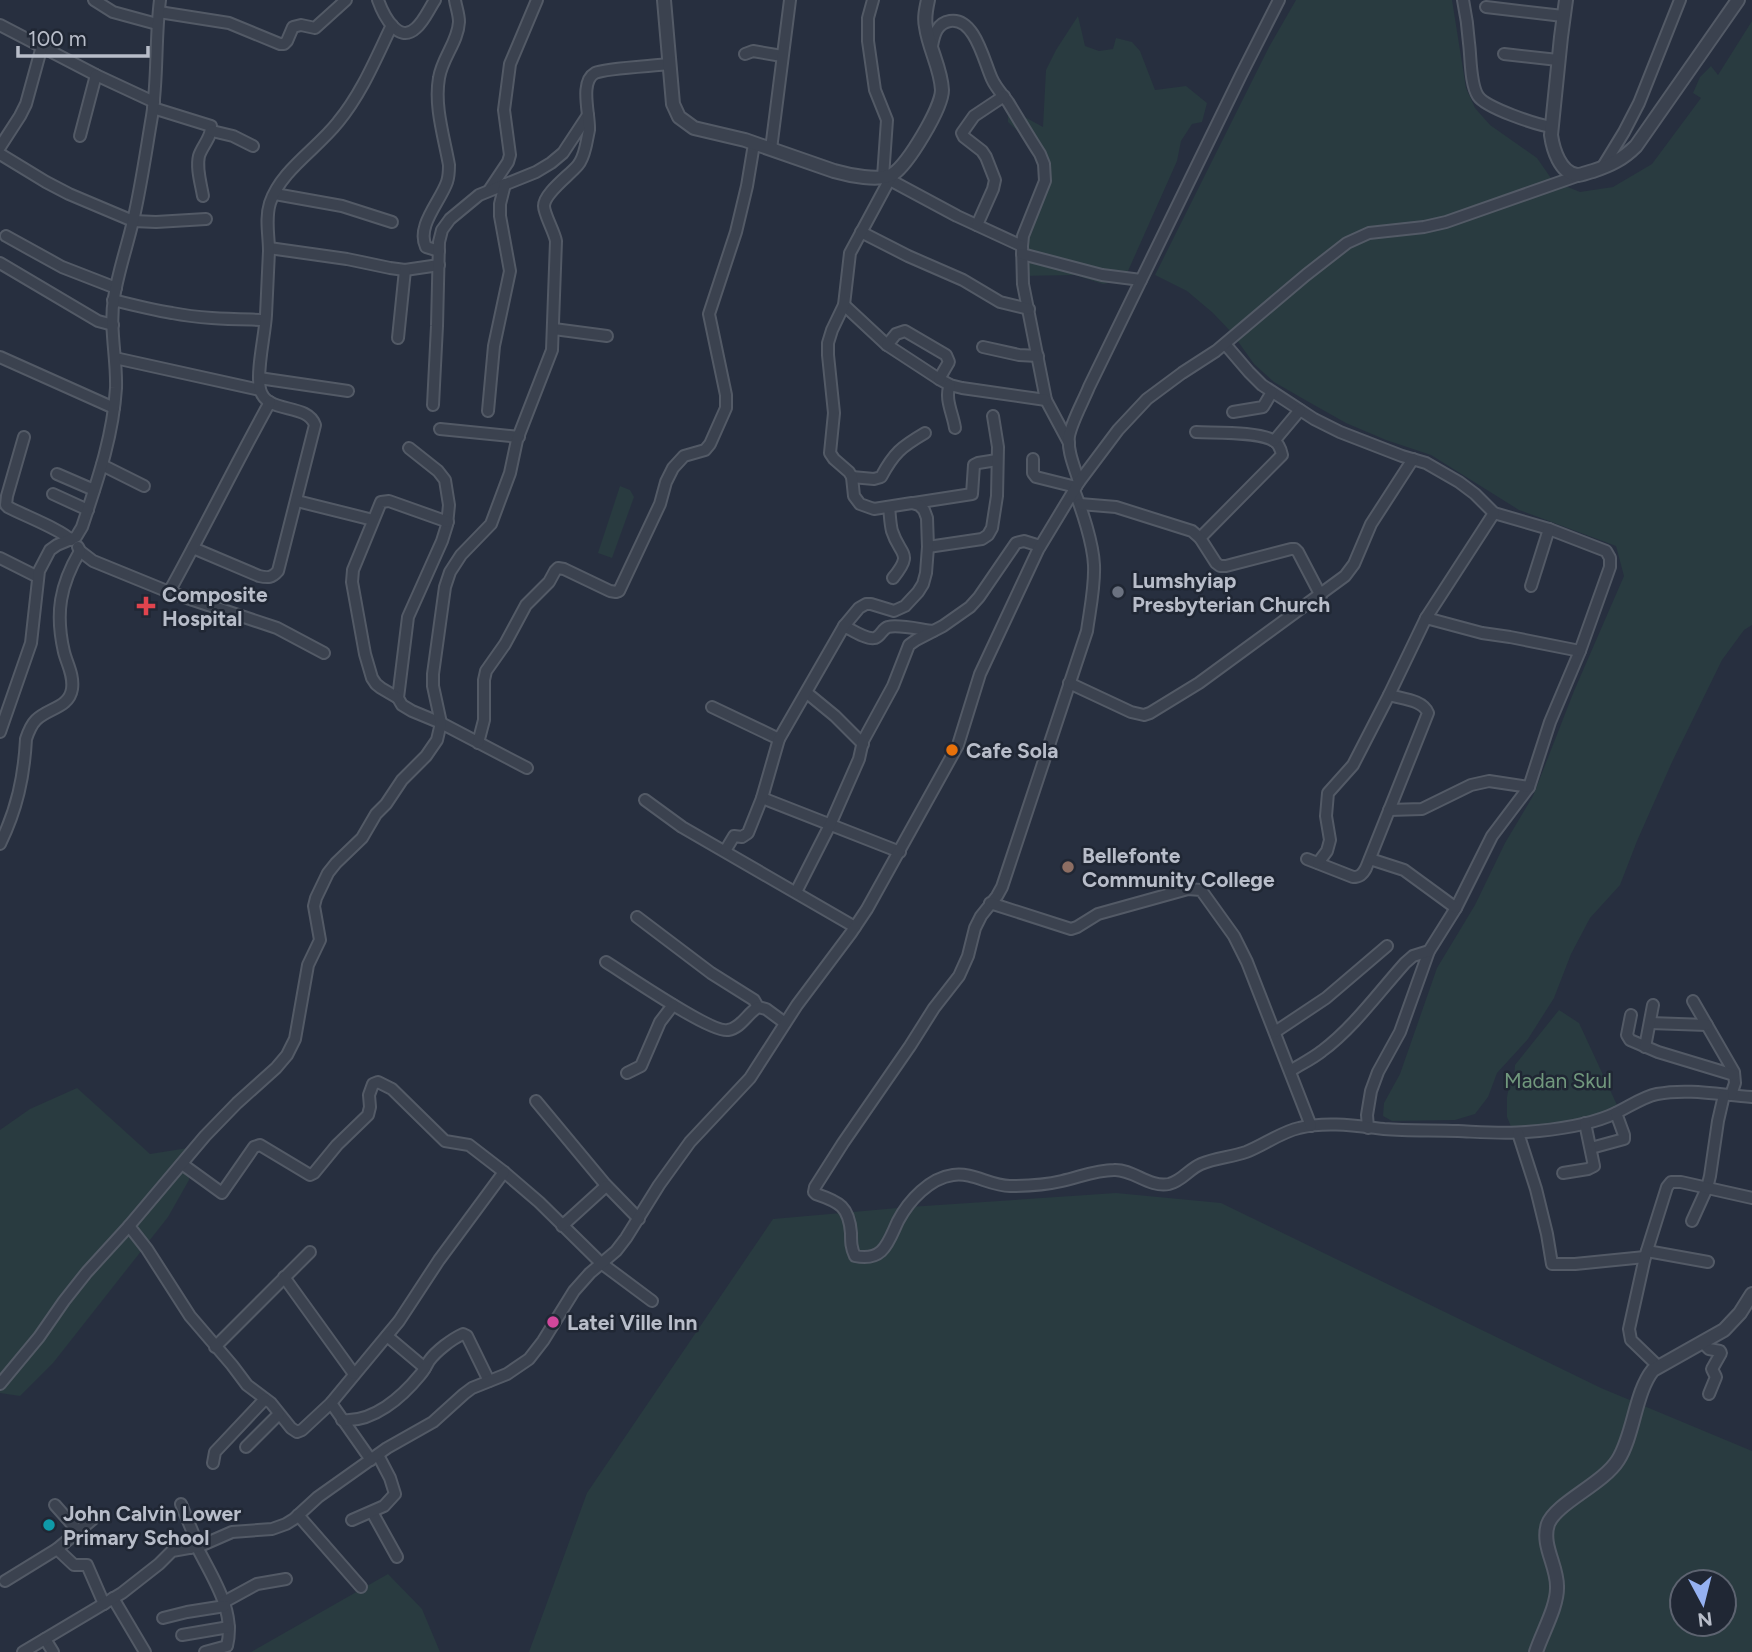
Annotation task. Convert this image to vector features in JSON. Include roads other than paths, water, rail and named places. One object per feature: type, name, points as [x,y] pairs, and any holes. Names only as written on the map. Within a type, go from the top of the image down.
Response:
[{"type":"street","points":[[94,0],[113,12],[157,24]]},
{"type":"street","points":[[0,732],[31,643],[38,576],[50,550],[74,538],[82,527],[102,465],[113,419],[116,390],[113,300],[133,220],[153,105],[160,6],[229,23],[284,44],[293,27],[301,25],[315,28],[346,0]]},
{"type":"street","points":[[378,0],[384,14],[395,29],[402,33],[416,28],[436,0]]},
{"type":"street","points":[[439,251],[426,247],[423,240],[428,221],[449,174],[438,86],[443,62],[457,35],[459,24],[455,0]]},
{"type":"street","points":[[490,189],[510,155],[504,110],[510,64],[537,0]]},
{"type":"street","points":[[664,0],[673,104],[683,122],[694,128],[745,140],[847,175],[865,177],[886,172],[907,159],[940,102],[941,80],[926,29],[928,0]]},
{"type":"street","points":[[771,149],[790,0]]},
{"type":"street","points":[[873,0],[868,18],[868,41],[875,90],[887,120],[886,172],[850,253],[844,305],[828,343],[834,413],[830,453],[852,477],[854,496],[860,504],[874,509],[967,496],[972,494],[974,466],[997,460]]},
{"type":"street","points":[[1279,0],[1089,387],[1069,435],[1076,486],[1094,563],[1087,631],[1002,887],[975,928],[968,956],[959,976],[934,1008],[903,1058],[843,1143],[814,1192],[836,1201],[846,1211],[851,1247],[855,1256],[865,1258],[875,1255],[892,1239],[899,1221],[914,1198],[925,1188],[955,1175],[965,1175],[995,1185],[1034,1185],[1115,1170],[1154,1183],[1170,1184],[1204,1163],[1243,1153],[1293,1129],[1311,1126],[1518,1133],[1585,1123],[1616,1113],[1653,1094],[1697,1092],[1752,1097]]},
{"type":"street","points":[[1463,0],[1476,94],[1480,99],[1530,122],[1552,127]]},
{"type":"street","points":[[1566,0],[1558,60],[1553,145],[1568,171],[1575,175],[1583,174]]},
{"type":"street","points":[[1602,168],[1639,103],[1680,0]]},
{"type":"street","points":[[23,1652],[139,1580],[172,1551],[194,1547],[232,1532],[278,1528],[403,1438],[433,1422],[472,1388],[515,1370],[529,1359],[574,1291],[621,1245],[690,1142],[750,1078],[785,1023],[878,891],[958,745],[980,674],[1041,546],[1076,486],[1118,430],[1147,399],[1225,344],[1306,275],[1355,239],[1379,231],[1424,227],[1457,219],[1618,162],[1644,136],[1738,0]]},
{"type":"street","points":[[1486,7],[1563,16]]},
{"type":"street","points":[[932,46],[935,32],[941,25],[950,21],[964,24],[971,31],[993,81],[1040,154],[1046,173],[1045,181],[1027,225],[1022,250],[1023,284],[1046,400],[1069,443]]},
{"type":"street","points":[[0,25],[153,105],[211,126],[212,131],[198,164],[203,196]]},
{"type":"street","points":[[193,548],[260,576],[268,578],[278,571],[315,425],[307,414],[270,402],[263,397],[260,390],[269,248],[268,214],[271,201],[284,180],[326,137],[352,103],[392,25]]},
{"type":"street","points":[[0,147],[26,104],[42,46]]},
{"type":"street","points":[[745,54],[752,51],[782,56]]},
{"type":"street","points":[[1504,54],[1558,60]]},
{"type":"street","points":[[0,1384],[87,1272],[237,1103],[276,1068],[291,1049],[308,965],[320,940],[314,906],[316,898],[328,873],[362,838],[376,814],[402,780],[432,749],[437,740],[441,723],[433,674],[445,587],[454,565],[491,524],[510,473],[519,436],[552,350],[556,241],[544,203],[547,196],[583,158],[589,128],[587,81],[594,74],[604,71],[669,64]]},
{"type":"street","points":[[80,136],[96,75]]},
{"type":"street","points":[[977,225],[995,180],[982,151],[962,133],[974,116],[1003,96]]},
{"type":"street","points":[[433,405],[439,242],[442,230],[450,219],[479,195],[536,172],[557,158],[587,115]]},
{"type":"street","points":[[212,131],[241,139],[253,146]]},
{"type":"street","points":[[478,743],[484,720],[486,671],[505,644],[526,605],[550,582],[558,568],[610,591],[619,591],[660,504],[673,468],[684,456],[705,450],[710,444],[726,408],[726,395],[709,314],[739,220],[754,144]]},
{"type":"street","points":[[0,154],[69,194],[133,220],[156,222],[206,219]]},
{"type":"street","points":[[886,172],[1022,250],[1102,275],[1141,281]]},
{"type":"street","points":[[488,411],[494,346],[510,271],[500,216],[505,184]]},
{"type":"street","points":[[275,194],[342,206],[392,222]]},
{"type":"street","points":[[861,232],[963,280],[1000,302],[1029,309]]},
{"type":"street","points":[[6,236],[62,267],[116,288]]},
{"type":"street","points":[[269,248],[405,270],[439,265]]},
{"type":"street","points":[[0,263],[98,321],[113,325]]},
{"type":"street","points":[[398,338],[405,270]]},
{"type":"street","points":[[113,300],[214,319],[265,320]]},
{"type":"street","points":[[844,305],[887,345],[950,385],[1046,400]]},
{"type":"street","points":[[554,329],[607,335]]},
{"type":"street","points":[[887,345],[896,334],[905,331],[946,355],[949,362],[939,379]]},
{"type":"street","points":[[1225,344],[1249,372],[1272,392],[1300,410],[1340,432],[1426,463],[1475,494],[1494,513],[1549,529],[1606,551],[1610,558],[1610,567],[1580,651],[1550,722],[1529,787],[1483,850],[1456,908],[1429,951],[1400,1032],[1371,1091],[1368,1128]]},
{"type":"street","points":[[984,347],[1019,355],[1038,356]]},
{"type":"street","points":[[0,357],[114,408]]},
{"type":"street","points":[[115,358],[260,390]]},
{"type":"street","points":[[260,378],[348,391]]},
{"type":"street","points":[[950,385],[948,397],[955,428]]},
{"type":"street","points":[[1233,412],[1260,409],[1266,405],[1272,392]]},
{"type":"street","points":[[169,592],[270,402]]},
{"type":"street","points":[[1274,441],[1300,410]]},
{"type":"street","points":[[928,547],[982,539],[992,528],[997,460],[997,435],[993,416]]},
{"type":"street","points":[[440,429],[519,436]]},
{"type":"street","points":[[1196,432],[1261,436],[1274,441],[1282,455],[1200,538]]},
{"type":"street","points":[[852,477],[881,477],[892,458],[906,444],[925,433]]},
{"type":"street","points":[[24,437],[7,496],[8,508],[74,538],[80,551],[93,561],[169,592],[276,628],[324,653]]},
{"type":"street","points":[[398,698],[408,617],[442,541],[449,505],[445,480],[409,448]]},
{"type":"street","points":[[1032,459],[1036,477],[1076,486]]},
{"type":"street","points":[[1069,683],[1138,715],[1150,713],[1199,684],[1321,596],[1350,571],[1371,524],[1413,459]]},
{"type":"street","points":[[102,465],[144,486]]},
{"type":"street","points":[[57,474],[94,490]]},
{"type":"street","points":[[53,494],[88,510]]},
{"type":"street","points":[[297,501],[373,520]]},
{"type":"street","points":[[447,523],[389,501],[381,502],[353,570],[352,582],[372,678],[381,688],[398,698],[402,705],[527,768]]},
{"type":"street","points":[[725,851],[734,836],[743,837],[748,833],[762,798],[779,739],[844,626],[859,608],[866,604],[894,611],[905,606],[923,584],[928,547],[927,517],[924,509],[912,503]]},
{"type":"street","points":[[1080,504],[1115,507],[1192,531],[1220,566],[1295,549],[1321,596]]},
{"type":"street","points":[[889,507],[892,531],[905,557],[893,578]]},
{"type":"street","points":[[1318,863],[1328,851],[1331,840],[1326,817],[1328,793],[1353,765],[1426,618],[1494,513]]},
{"type":"street","points":[[1531,586],[1549,529]]},
{"type":"street","points":[[796,892],[830,825],[863,744],[909,645],[970,607],[1016,543],[1024,541],[1041,546]]},
{"type":"street","points":[[0,844],[17,804],[29,732],[37,719],[64,704],[72,689],[71,670],[65,656],[60,629],[61,597],[68,572],[80,551]]},
{"type":"street","points":[[0,558],[38,576]]},
{"type":"street","points":[[1426,618],[1482,633],[1580,651]]},
{"type":"street","points":[[844,626],[869,638],[874,638],[883,630],[892,627],[933,631]]},
{"type":"street","points":[[807,693],[863,744]]},
{"type":"street","points":[[1307,859],[1353,877],[1363,874],[1429,713],[1423,704],[1389,695]]},
{"type":"street","points":[[712,707],[779,739]]},
{"type":"street","points":[[1389,810],[1422,809],[1464,788],[1489,782],[1529,787]]},
{"type":"street","points":[[762,798],[900,852]]},
{"type":"street","points":[[645,800],[682,827],[855,927]]},
{"type":"street","points":[[1370,859],[1404,870],[1456,908]]},
{"type":"street","points":[[990,903],[1071,929],[1098,914],[1188,889],[1201,890],[1234,936],[1311,1126]]},
{"type":"street","points":[[637,917],[754,1000],[758,1007]]},
{"type":"street","points":[[1275,1032],[1326,998],[1387,946]]},
{"type":"street","points":[[1290,1070],[1321,1052],[1346,1030],[1413,956],[1429,951]]},
{"type":"street","points":[[606,962],[718,1030],[737,1027],[758,1007],[766,1009],[785,1023]]},
{"type":"street","points":[[1692,1221],[1707,1188],[1716,1133],[1727,1095],[1735,1083],[1728,1062],[1693,1001]]},
{"type":"street","points":[[627,1073],[641,1066],[660,1023],[673,1005]]},
{"type":"street","points":[[1645,1047],[1653,1005]]},
{"type":"street","points":[[1631,1015],[1628,1038],[1645,1047],[1734,1075]]},
{"type":"street","points":[[1650,1023],[1707,1025]]},
{"type":"street","points":[[182,1164],[222,1193],[254,1147],[260,1145],[310,1175],[368,1115],[369,1090],[378,1082],[392,1088],[439,1137],[450,1143],[469,1145],[504,1172],[601,1263],[652,1301]]},
{"type":"street","points":[[536,1101],[606,1186],[639,1219]]},
{"type":"street","points":[[1591,1148],[1623,1140],[1624,1135],[1616,1113]]},
{"type":"street","points":[[1563,1173],[1594,1166],[1585,1123]]},
{"type":"street","points":[[1518,1133],[1536,1189],[1552,1264],[1575,1264],[1646,1254],[1708,1262]]},
{"type":"street","points":[[129,1226],[190,1316],[215,1347],[247,1385],[265,1399],[293,1431],[300,1432],[331,1403],[404,1315],[446,1250],[504,1172]]},
{"type":"street","points":[[1658,1366],[1631,1340],[1629,1334],[1646,1254],[1667,1187],[1671,1182],[1681,1182],[1752,1198]]},
{"type":"street","points":[[562,1226],[606,1186]]},
{"type":"street","points":[[215,1347],[310,1252]]},
{"type":"street","points":[[284,1277],[355,1374]]},
{"type":"street","points":[[1536,1652],[1557,1594],[1546,1537],[1549,1521],[1569,1501],[1607,1473],[1619,1459],[1646,1380],[1653,1370],[1724,1330],[1733,1322],[1752,1294]]},
{"type":"street","points":[[342,1420],[360,1420],[385,1407],[408,1388],[434,1356],[456,1337],[465,1334],[489,1381]]},
{"type":"street","points":[[387,1336],[425,1368]]},
{"type":"street","points":[[1702,1342],[1709,1349],[1721,1353],[1712,1369],[1716,1377],[1709,1394]]},
{"type":"street","points":[[213,1463],[215,1452],[265,1399]]},
{"type":"street","points":[[331,1403],[374,1458],[395,1492],[390,1502],[352,1520]]},
{"type":"street","points":[[246,1447],[279,1414]]},
{"type":"street","points":[[181,1504],[193,1533],[194,1547],[224,1604],[229,1626],[227,1646],[205,1652]]},
{"type":"street","points":[[55,1505],[79,1531]]},
{"type":"street","points":[[372,1512],[397,1557]]},
{"type":"street","points":[[298,1515],[360,1587]]},
{"type":"street","points":[[5,1581],[57,1549],[93,1519]]},
{"type":"street","points":[[57,1549],[74,1565],[88,1565],[108,1601],[145,1652]]},
{"type":"street","points":[[163,1618],[224,1604],[257,1584],[286,1579]]},
{"type":"street","points":[[182,1634],[229,1626]]},
{"type":"street","points":[[45,1639],[53,1652]]},
{"type":"place","name":"Lumshyiap Presbyterian Church","points":[[1118,592]]},
{"type":"place","name":"Composite Hospital","points":[[146,606]]},
{"type":"place","name":"Cafe Sola","points":[[952,750]]},
{"type":"place","name":"Bellefonte Community College","points":[[1068,867]]},
{"type":"place","name":"Latei Ville Inn","points":[[553,1322]]},
{"type":"place","name":"John Calvin Lower Primary School","points":[[49,1525]]},
{"type":"park label","name":"Madan Skul","points":[[1558,1080]]}]
